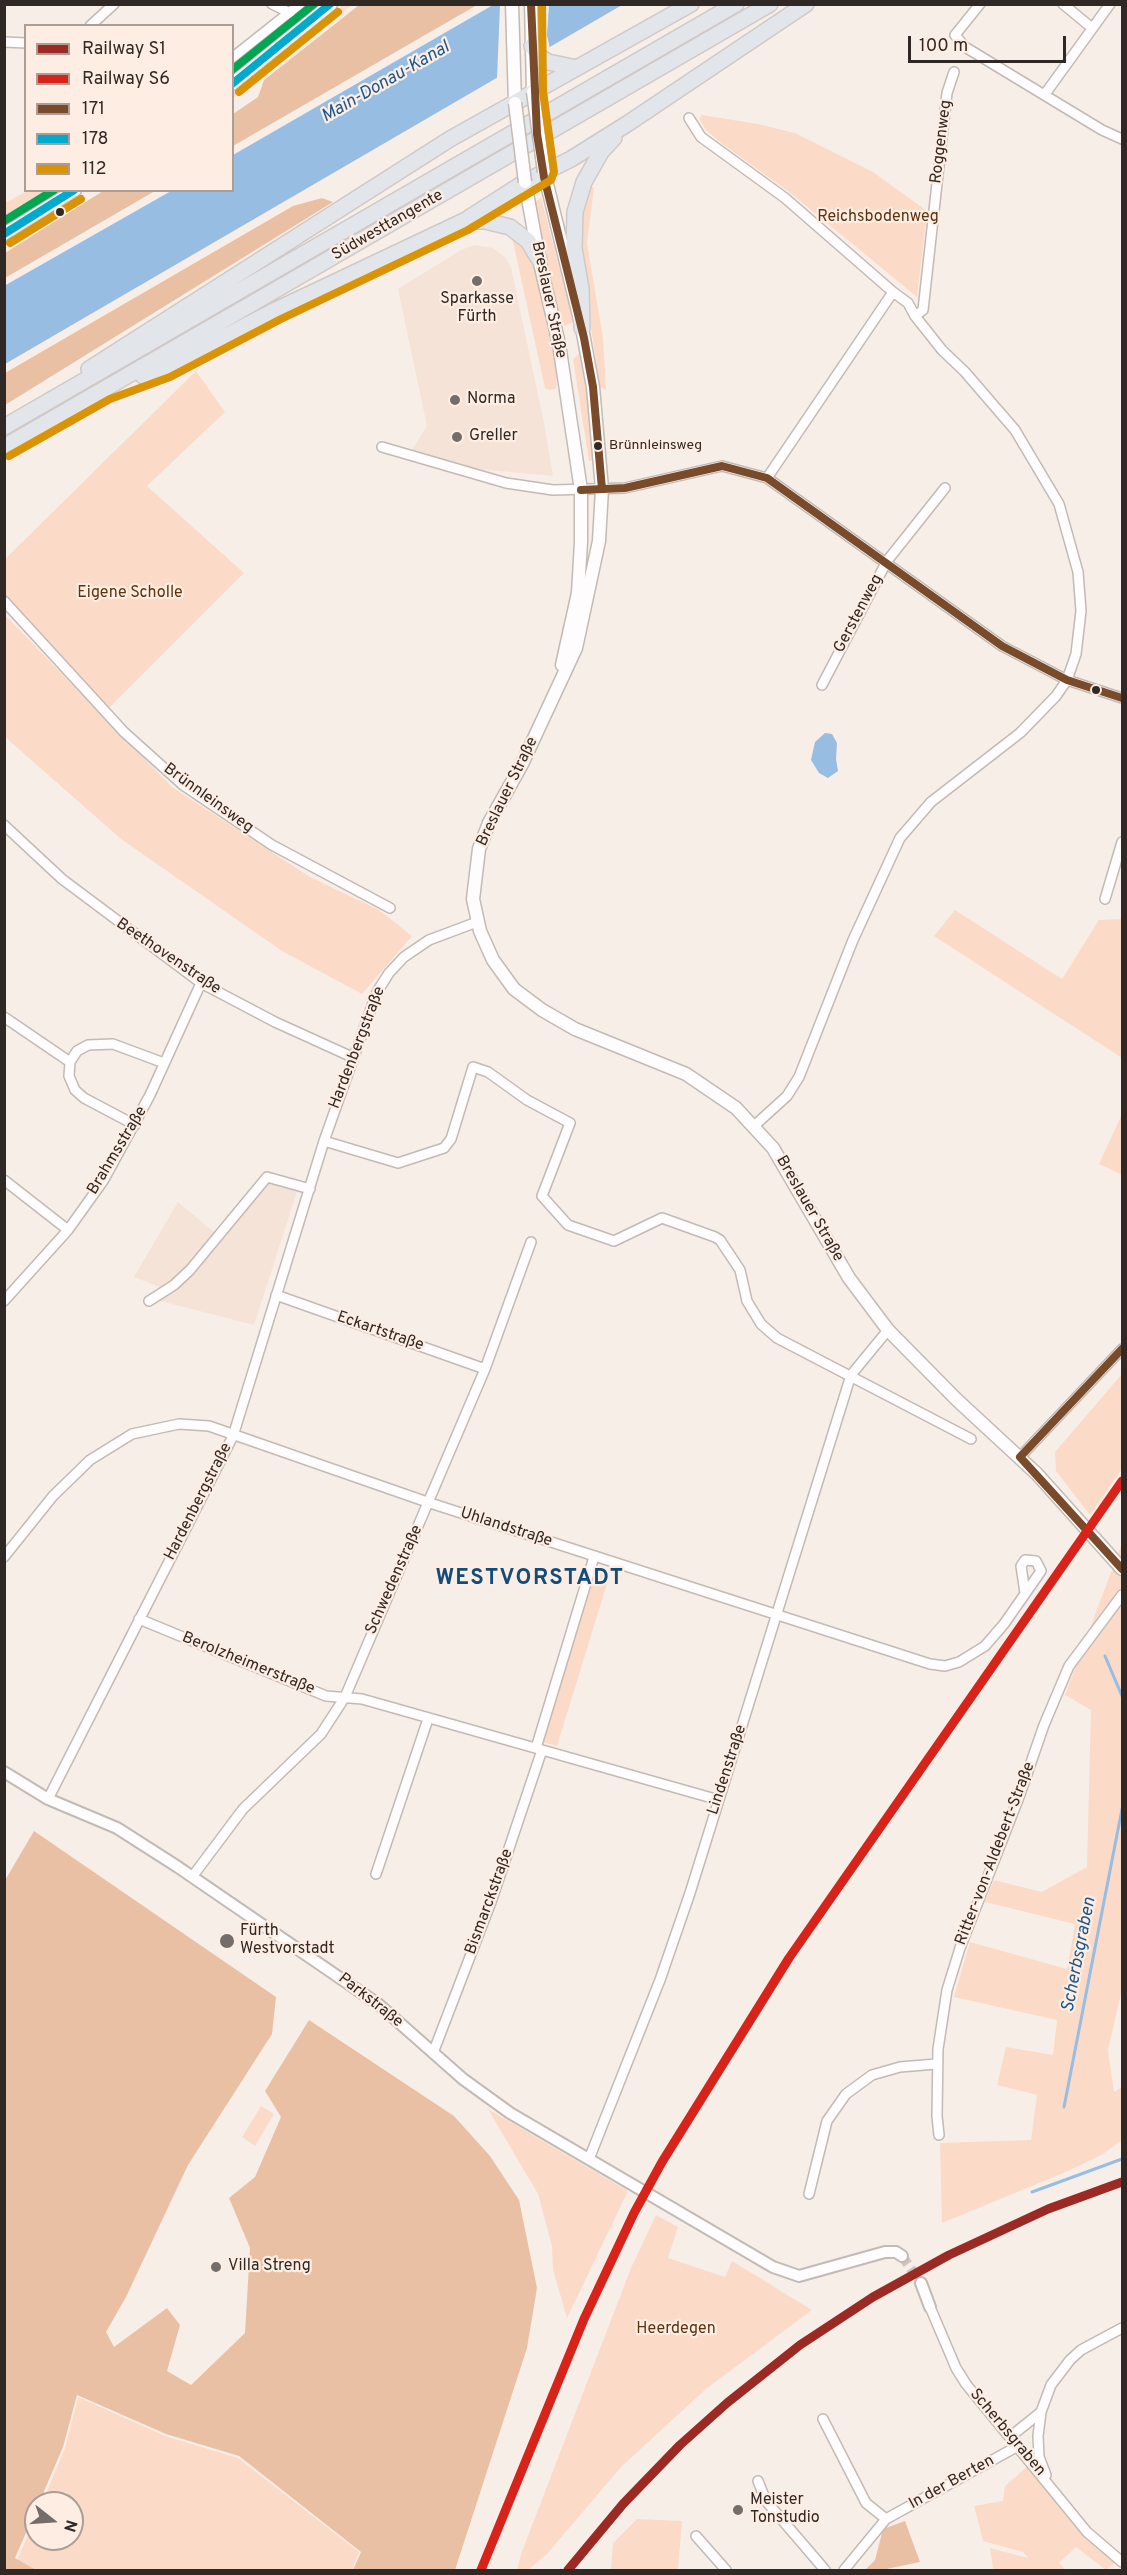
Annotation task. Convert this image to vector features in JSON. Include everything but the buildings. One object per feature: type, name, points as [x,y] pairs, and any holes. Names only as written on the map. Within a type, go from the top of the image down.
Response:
[{"type":"highway","points":[[55,398],[103,358],[339,208],[450,140],[691,4]]},
{"type":"highway","name":"Südwesttangente","points":[[4,427],[736,4]]},
{"type":"highway","name":"Südwesttangente","points":[[4,447],[771,4]]},
{"type":"highway","points":[[106,389],[165,368],[286,305],[464,221],[525,182],[544,175],[627,124],[806,4]]},
{"type":"highway","points":[[531,46],[540,57],[548,62],[577,68]]},
{"type":"highway","points":[[582,328],[581,289],[574,248],[575,212],[584,182],[601,152],[627,124]]},
{"type":"highway","points":[[464,221],[485,221],[510,227],[528,241],[539,259]]},
{"type":"main road","points":[[234,82],[331,4]]},
{"type":"main road","name":"Breslauer Straße","points":[[512,4],[514,103],[525,182],[539,259],[559,344],[581,490],[578,593],[567,646],[551,701]]},
{"type":"main road","name":"Breslauer Straße","points":[[531,4],[533,92],[544,175],[582,328],[593,387],[602,489],[599,541],[576,648],[479,849],[473,899],[477,922],[493,960],[513,989],[542,1010],[576,1029],[686,1074],[736,1108],[754,1126],[789,1172],[849,1278],[888,1330],[956,1400],[1020,1457],[1122,1569]]},
{"type":"main road","points":[[4,234],[72,192]]},
{"type":"street","points":[[92,24],[114,4]]},
{"type":"street","points":[[272,4],[290,13]]},
{"type":"street","points":[[234,56],[300,4]]},
{"type":"street","points":[[980,4],[956,35],[965,47],[1102,130],[1122,139]]},
{"type":"street","points":[[1063,4],[1092,28]]},
{"type":"street","points":[[1045,94],[1088,39],[1092,28],[1110,4]]},
{"type":"street","points":[[4,42],[24,43]]},
{"type":"street","name":"Roggenweg","points":[[915,316],[923,310],[947,93],[954,72]]},
{"type":"street","points":[[689,118],[701,137],[785,198],[892,292],[908,303],[915,316],[942,350],[965,372],[1015,430],[1059,504],[1078,572],[1081,611],[1076,654],[1067,680],[1056,696],[1020,733],[931,802],[900,838],[853,940],[799,1077],[787,1096],[754,1126]]},
{"type":"street","points":[[767,478],[892,292]]},
{"type":"street","points":[[382,447],[506,483],[553,490],[625,488],[722,466],[767,478],[887,561],[1002,646],[1067,680],[1122,698]]},
{"type":"street","name":"Gerstenweg","points":[[822,685],[887,561],[945,488]]},
{"type":"street","name":"Brünnleinsweg","points":[[4,602],[124,732],[183,785],[272,845],[390,908]]},
{"type":"street","name":"Beethovenstraße","points":[[4,825],[62,879],[201,983],[275,1022],[352,1057]]},
{"type":"street","points":[[1106,899],[1122,842]]},
{"type":"street","name":"Hardenbergstraße","points":[[48,1799],[232,1436],[324,1141],[377,992],[389,973],[404,957],[429,940],[477,922]]},
{"type":"street","name":"Brahmsstraße","points":[[4,1301],[68,1230],[102,1181],[135,1125],[201,983]]},
{"type":"street","points":[[4,1017],[70,1062]]},
{"type":"street","points":[[135,1125],[84,1098],[75,1090],[69,1076],[70,1062],[77,1051],[88,1045],[113,1044],[164,1063]]},
{"type":"street","points":[[324,1141],[398,1163],[444,1148],[451,1139],[473,1067],[488,1072],[527,1101],[570,1123],[542,1196],[568,1225],[614,1241],[662,1218],[715,1236],[740,1270],[747,1302],[760,1323],[777,1338],[971,1439]]},
{"type":"street","points":[[149,1301],[174,1285],[190,1270],[267,1177],[310,1189]]},
{"type":"street","points":[[4,1180],[68,1230]]},
{"type":"street","name":"Schwedenstraße","points":[[192,1877],[243,1809],[321,1734],[345,1697],[430,1503],[485,1369],[531,1242]]},
{"type":"street","name":"Eckartstraße","points":[[276,1295],[485,1369]]},
{"type":"street","name":"Lindenstraße","points":[[589,2159],[660,1980],[777,1617],[851,1375],[888,1330]]},
{"type":"street","points":[[1020,1457],[1122,1349]]},
{"type":"street","name":"Uhlandstraße","points":[[4,1557],[53,1496],[90,1460],[132,1434],[179,1424],[208,1426],[430,1503],[777,1617],[930,1664],[945,1665],[972,1656],[985,1646],[1004,1624],[1025,1593]]},
{"type":"street","name":"Bismarckstraße","points":[[433,2053],[491,1902],[539,1749],[594,1557]]},
{"type":"street","name":"Ritter-von-Aldebert-Straße","points":[[939,2135],[936,2064],[947,1990],[960,1948],[1019,1797],[1044,1725],[1069,1666],[1122,1595]]},
{"type":"street","name":"Berolzheimerstraße","points":[[139,1619],[326,1696],[362,1699],[719,1800]]},
{"type":"street","points":[[376,1874],[428,1719]]},
{"type":"street","name":"Parkstraße","points":[[4,1772],[48,1799],[80,1815],[117,1828],[192,1877],[378,2004],[463,2079],[510,2113],[665,2206],[791,2275],[817,2273],[885,2252],[896,2252],[902,2256]]},
{"type":"street","points":[[808,2194],[827,2121],[846,2094],[872,2075],[900,2067],[936,2064]]},
{"type":"street","name":"Scherbsgraben","points":[[921,2283],[956,2368],[1087,2532],[1122,2562]]},
{"type":"street","points":[[1049,2484],[1039,2457],[1041,2412],[1052,2385],[1070,2360],[1099,2338],[1122,2328]]},
{"type":"street","points":[[1010,2437],[1041,2412]]},
{"type":"street","points":[[823,2419],[866,2503],[886,2519]]},
{"type":"street","name":"In der Berten","points":[[844,2571],[886,2519],[1018,2446]]},
{"type":"street","points":[[758,2481],[766,2501],[825,2571]]},
{"type":"street","points":[[696,2536],[726,2571]]},
{"type":"shaded area","points":[[359,5],[477,5],[234,145],[234,113],[258,97],[264,80]]},
{"type":"shaded area","points":[[101,192],[153,192],[5,278],[5,253]]},
{"type":"shaded area","points":[[322,198],[333,202],[5,405],[5,373],[293,206]]},
{"type":"shaded area","points":[[475,245],[493,248],[506,258],[511,267],[553,476],[478,469],[412,450],[427,426],[398,289],[461,250]]},
{"type":"shaded area","points":[[269,1182],[297,1192],[254,1325],[160,1301],[167,1290],[134,1277],[178,1202],[220,1237]]},
{"type":"shaded area","points":[[34,1831],[276,1997],[272,2034],[188,2165],[126,2297],[106,2332],[114,2347],[167,2308],[180,2325],[167,2371],[191,2385],[245,2333],[250,2248],[229,2198],[255,2177],[281,2117],[265,2091],[309,2020],[454,2116],[490,2156],[519,2200],[537,2288],[527,2348],[455,2570],[353,2570],[361,2552],[239,2456],[166,2434],[77,2395],[63,2447],[44,2491],[24,2491],[24,2537],[15,2558],[36,2570],[5,2570],[4,1882]]},
{"type":"shaded area","points":[[905,2521],[920,2562],[882,2570],[865,2570],[875,2560],[883,2529]]},
{"type":"green space","points":[[343,5],[352,5],[234,97],[234,93]]},
{"type":"green space","name":"Reichsbodenweg","points":[[702,115],[758,124],[795,133],[873,172],[927,211],[917,297],[788,191],[721,143],[706,130],[699,119]]},
{"type":"green space","points":[[589,186],[594,188],[587,243],[603,338],[606,390],[600,387],[582,268],[581,212]]},
{"type":"green space","points":[[25,192],[49,192],[5,215],[5,203]]},
{"type":"green space","points":[[541,198],[574,322],[564,326],[552,291],[532,204]]},
{"type":"green space","points":[[512,237],[519,239],[534,265],[557,364],[556,389],[545,388]]},
{"type":"green space","points":[[581,352],[595,460],[589,461],[573,359]]},
{"type":"green space","name":"Eigene Scholle","points":[[196,371],[225,412],[147,486],[244,573],[109,708],[5,604],[4,560]]},
{"type":"green space","points":[[4,614],[172,787],[310,877],[379,910],[412,936],[362,994],[282,951],[121,839],[5,737]]},
{"type":"green space","points":[[955,910],[1062,979],[1099,920],[1122,919],[1122,1058],[934,936]]},
{"type":"green space","points":[[1122,1114],[1122,1175],[1099,1164]]},
{"type":"green space","points":[[1122,1374],[1122,1469],[1090,1515],[1056,1471],[1055,1452]]},
{"type":"green space","points":[[1122,1543],[1122,1989],[1108,2050],[1114,2092],[1122,2087],[1122,2140],[1103,2154],[1066,2172],[942,2223],[940,2143],[1031,2140],[1037,2095],[997,2085],[1006,2047],[1053,2055],[1057,2020],[954,1997],[970,1942],[1067,1969],[1075,1924],[985,1902],[994,1880],[1042,1892],[1087,1867],[1091,1710],[1065,1695]]},
{"type":"green space","points":[[597,1569],[610,1574],[557,1746],[542,1742]]},
{"type":"green space","points":[[261,2106],[274,2114],[255,2146],[242,2137]]},
{"type":"green space","points":[[488,2109],[628,2191],[567,2318],[553,2270],[552,2246],[538,2194]]},
{"type":"green space","name":"Heerdegen","points":[[656,2215],[678,2227],[668,2258],[725,2277],[732,2261],[812,2310],[706,2389],[621,2467],[547,2554],[528,2570],[517,2570],[521,2554],[631,2268]]},
{"type":"green space","points":[[78,2397],[165,2436],[238,2458],[359,2552],[352,2570],[13,2570],[24,2544],[24,2551],[84,2551],[84,2491],[47,2491],[65,2448]]},
{"type":"green space","points":[[1028,2466],[1066,2516],[1115,2563],[1106,2570],[1076,2547],[1059,2563],[1066,2570],[993,2569],[990,2548],[1028,2558],[1023,2552],[983,2541],[974,2506],[1003,2501],[1005,2486]]},
{"type":"green space","points":[[637,2519],[682,2521],[678,2570],[611,2570],[613,2543]]},
{"type":"water","name":"Main-Donau-Kanal","points":[[493,5],[622,5],[5,364],[4,286],[169,192],[234,192],[234,154]]},
{"type":"water","points":[[825,733],[832,734],[837,743],[838,771],[828,778],[819,773],[811,760],[815,742]]},
{"type":"pier","points":[[500,5],[549,5],[547,35],[550,49],[497,79]]},
{"type":"waterway","name":"Scherbsgraben","points":[[1105,1656],[1122,1696]]},
{"type":"waterway","name":"Scherbsgraben","points":[[1064,2107],[1122,1809]]},
{"type":"waterway","points":[[1032,2192],[1122,2159]]},
{"type":"tunnel","points":[[902,2256],[921,2283]]},
{"type":"rail line","name":"S6","points":[[481,2570],[584,2319],[634,2213],[662,2162],[789,1958],[1122,1481]]},
{"type":"rail line","name":"S1","points":[[568,2570],[623,2504],[680,2445],[727,2403],[800,2345],[873,2297],[949,2255],[1048,2209],[1122,2182]]},
{"type":"transit line","points":[[234,68],[314,4]]},
{"type":"transit line","name":"178","points":[[234,82],[330,4]]},
{"type":"transit line","name":"171","points":[[531,4],[537,134],[544,177],[584,338],[593,387],[602,489]]},
{"type":"transit line","name":"112","points":[[9,456],[110,399],[170,377],[281,319],[468,230],[551,180],[554,172],[543,91],[542,4]]},
{"type":"transit line","name":"112","points":[[239,92],[338,12]]},
{"type":"transit line","points":[[4,221],[51,192]]},
{"type":"transit line","name":"178","points":[[4,234],[71,192]]},
{"type":"transit line","name":"112","points":[[10,243],[81,199]]},
{"type":"transit line","name":"171","points":[[581,490],[625,488],[722,466],[767,478],[1002,646],[1067,680],[1122,698]]},
{"type":"transit line","name":"171","points":[[1020,1457],[1122,1349]]},
{"type":"transit line","name":"171","points":[[1020,1457],[1122,1569]]},
{"type":"place","name":"Sparkasse Fürth","points":[[477,281]]},
{"type":"place","name":"Norma","points":[[455,400]]},
{"type":"place","name":"Greller","points":[[457,437]]},
{"type":"place","name":"Brünnleinsweg","points":[[598,446]]},
{"type":"place","name":"Fürth Westvorstadt","points":[[227,1941]]},
{"type":"place","name":"Villa Streng","points":[[216,2267]]},
{"type":"place","name":"Meister Tonstudio","points":[[738,2510]]},
{"type":"district","name":"WESTVORSTADT","points":[[530,1580]]}]
